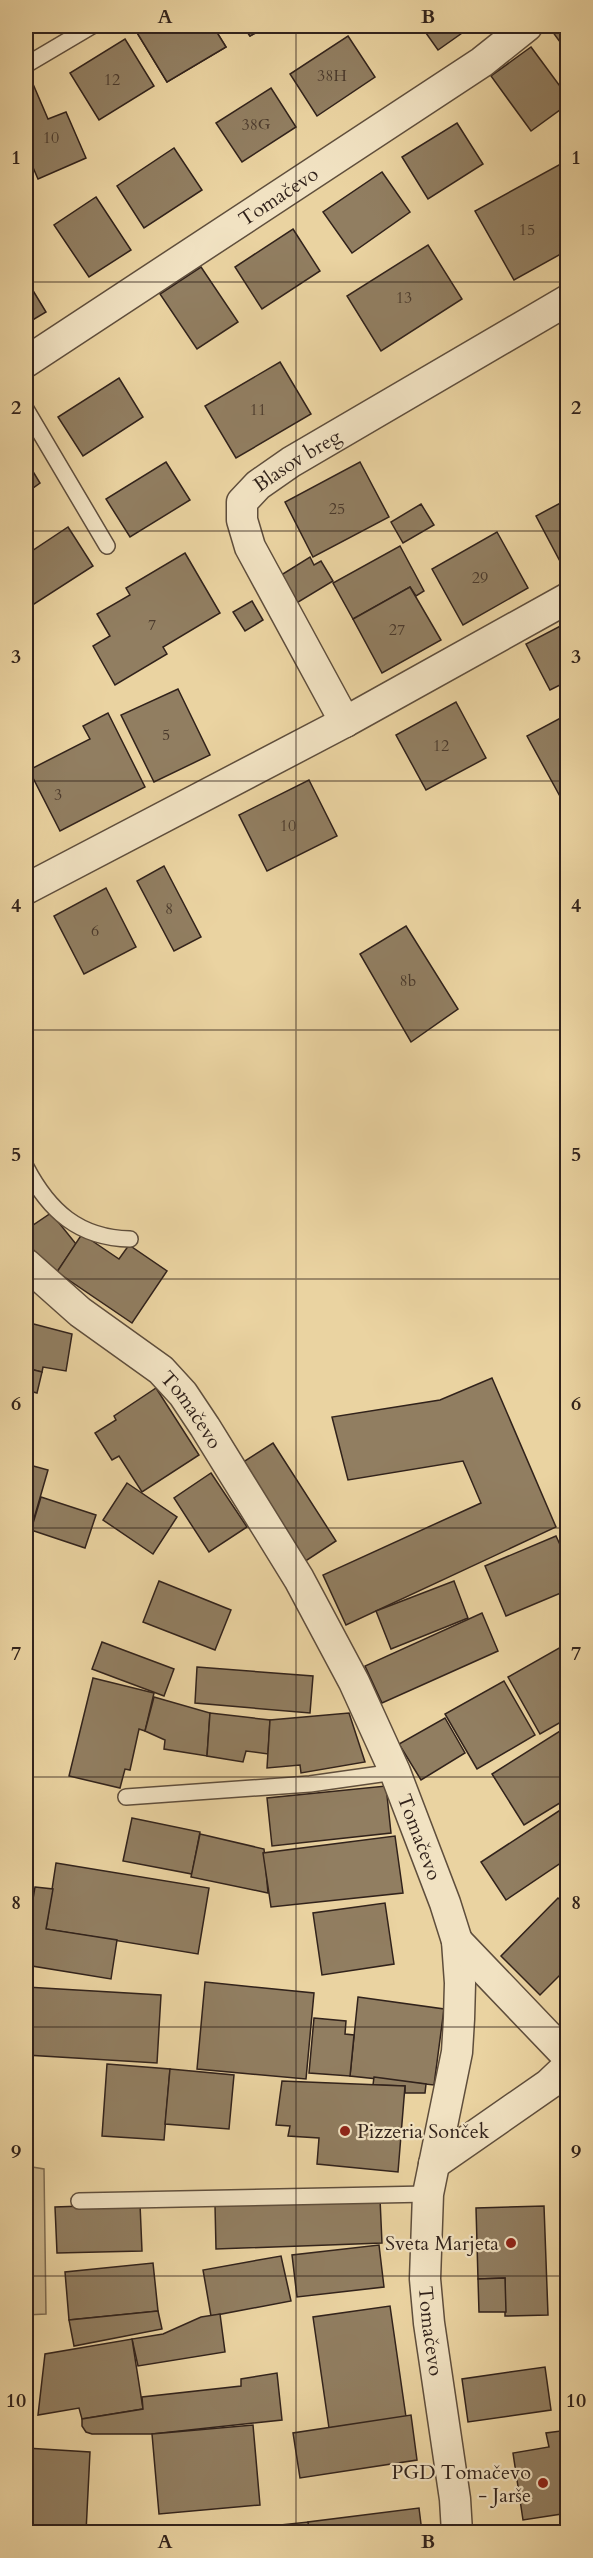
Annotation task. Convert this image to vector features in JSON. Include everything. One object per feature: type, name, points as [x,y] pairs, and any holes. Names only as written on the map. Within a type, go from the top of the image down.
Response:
[{"type":"street","name":"Tomačevo","points":[[26,362],[482,62],[527,26]]},
{"type":"street","name":"Blasov breg","points":[[345,723],[249,547],[242,520],[242,502],[258,485],[291,462],[567,300]]},
{"type":"street","points":[[26,889],[345,723],[567,598]]},
{"type":"street","name":"Tomačevo","points":[[26,1264],[80,1312],[161,1370],[183,1394],[299,1579],[354,1682],[395,1772],[445,1903],[457,1941],[460,1983],[457,2052],[428,2194],[425,2279],[429,2323],[455,2499],[457,2532]]},
{"type":"street","points":[[457,1941],[567,2057]]},
{"type":"street","points":[[434,2164],[549,2084],[567,2066]]},
{"type":"lane","points":[[26,65],[92,26]]},
{"type":"lane","points":[[26,409],[107,546]]},
{"type":"lane","points":[[26,1167],[42,1195],[58,1214],[109,1239],[130,1239]]},
{"type":"lane","points":[[126,1797],[310,1784],[395,1772]]},
{"type":"lane","points":[[79,2200],[428,2194]]},
{"type":"shaded area","points":[[26,2166],[44,2169],[46,2314],[26,2315]]},
{"type":"building","points":[[146,26],[213,26],[226,47],[167,82],[136,31]]},
{"type":"building","points":[[146,26],[213,26],[226,47],[167,82],[136,31]]},
{"type":"building","points":[[243,26],[268,26],[250,36]]},
{"type":"building","points":[[243,26],[268,26],[250,36]]},
{"type":"building","points":[[421,26],[472,26],[438,50]]},
{"type":"building","points":[[560,26],[568,26],[568,53],[552,31]]},
{"type":"building","points":[[348,36],[375,77],[317,116],[290,74]]},
{"type":"building","points":[[125,39],[154,86],[99,120],[70,73]]},
{"type":"building","points":[[531,47],[568,97],[568,104],[531,131],[491,76]]},
{"type":"building","points":[[33,84],[48,119],[66,112],[86,158],[38,179],[28,156],[26,157],[26,88]]},
{"type":"building","points":[[271,88],[296,127],[242,162],[216,123]]},
{"type":"building","points":[[457,123],[483,164],[428,199],[402,157]]},
{"type":"building","points":[[174,148],[202,190],[144,228],[117,186]]},
{"type":"building","points":[[568,160],[568,250],[514,280],[475,211]]},
{"type":"building","points":[[382,172],[410,212],[352,253],[323,212]]},
{"type":"building","points":[[96,197],[131,250],[89,277],[54,225]]},
{"type":"building","points":[[293,229],[320,271],[262,309],[235,267]]},
{"type":"building","points":[[428,245],[462,299],[381,351],[347,296]]},
{"type":"building","points":[[201,267],[238,322],[197,349],[160,294]]},
{"type":"building","points":[[26,279],[46,312],[26,324]]},
{"type":"building","points":[[280,362],[311,414],[236,458],[205,406]]},
{"type":"building","points":[[119,378],[143,417],[83,456],[58,417]]},
{"type":"building","points":[[26,460],[40,483],[26,493]]},
{"type":"building","points":[[166,462],[190,500],[130,537],[106,499]]},
{"type":"building","points":[[360,462],[389,517],[313,557],[285,502]]},
{"type":"building","points":[[568,499],[568,562],[562,565],[536,516]]},
{"type":"building","points":[[421,504],[434,525],[403,543],[391,522]]},
{"type":"building","points":[[68,527],[93,566],[31,606],[26,598],[26,555]]},
{"type":"building","points":[[497,532],[528,588],[463,625],[432,569]]},
{"type":"building","points":[[400,546],[424,591],[416,596],[410,587],[353,619],[333,583]]},
{"type":"building","points":[[185,553],[220,613],[163,647],[167,654],[115,685],[93,646],[110,636],[97,614],[130,595],[126,588]]},
{"type":"building","points":[[310,557],[314,565],[321,561],[333,581],[295,604],[278,577]]},
{"type":"building","points":[[410,587],[441,640],[382,673],[353,619]]},
{"type":"building","points":[[252,601],[263,620],[245,631],[233,612]]},
{"type":"building","points":[[568,622],[568,681],[550,690],[526,644]]},
{"type":"building","points":[[178,689],[210,755],[154,782],[121,715]]},
{"type":"building","points":[[456,702],[486,758],[426,790],[396,735]]},
{"type":"building","points":[[108,713],[145,787],[60,831],[29,770],[90,739],[83,726]]},
{"type":"building","points":[[568,714],[568,811],[527,736]]},
{"type":"building","points":[[309,780],[337,836],[267,871],[239,815]]},
{"type":"building","points":[[164,866],[201,937],[174,951],[137,881]]},
{"type":"building","points":[[106,888],[136,947],[84,974],[54,916]]},
{"type":"building","points":[[406,926],[458,1009],[411,1042],[360,954]]},
{"type":"building","points":[[51,1213],[76,1244],[57,1272],[53,1274],[26,1241],[26,1230]]},
{"type":"building","points":[[82,1234],[119,1259],[129,1245],[167,1271],[132,1323],[57,1272]]},
{"type":"building","points":[[26,1322],[72,1334],[66,1371],[43,1367],[42,1372],[26,1368]]},
{"type":"building","points":[[26,1368],[42,1372],[37,1393],[26,1390]]},
{"type":"building","points":[[492,1378],[556,1527],[346,1625],[323,1575],[481,1503],[463,1461],[348,1480],[332,1417],[440,1400]]},
{"type":"building","points":[[156,1388],[199,1455],[142,1492],[119,1456],[112,1460],[95,1433],[116,1420],[114,1416]]},
{"type":"building","points":[[273,1443],[336,1541],[301,1564],[237,1466]]},
{"type":"building","points":[[26,1464],[48,1470],[33,1522],[26,1520]]},
{"type":"building","points":[[211,1473],[247,1527],[209,1552],[174,1498]]},
{"type":"building","points":[[127,1483],[177,1517],[153,1554],[103,1520]]},
{"type":"building","points":[[41,1497],[96,1515],[85,1548],[31,1530]]},
{"type":"building","points":[[556,1536],[568,1562],[568,1590],[506,1616],[485,1566]]},
{"type":"building","points":[[159,1581],[231,1610],[215,1650],[143,1622]]},
{"type":"building","points":[[454,1581],[468,1618],[391,1649],[376,1611]]},
{"type":"building","points":[[482,1613],[498,1651],[382,1703],[365,1666]]},
{"type":"building","points":[[102,1642],[174,1669],[164,1696],[92,1669]]},
{"type":"building","points":[[568,1643],[568,1718],[540,1734],[508,1677]]},
{"type":"building","points":[[197,1667],[313,1676],[310,1713],[195,1703]]},
{"type":"building","points":[[93,1678],[154,1693],[145,1731],[139,1729],[130,1770],[125,1769],[120,1788],[69,1776]]},
{"type":"building","points":[[504,1681],[535,1735],[477,1769],[445,1714]]},
{"type":"building","points":[[154,1697],[210,1713],[207,1756],[164,1749],[165,1740],[145,1731]]},
{"type":"building","points":[[210,1713],[270,1720],[268,1754],[246,1751],[243,1762],[207,1756]]},
{"type":"building","points":[[349,1713],[365,1762],[301,1773],[300,1765],[267,1768],[270,1720]]},
{"type":"building","points":[[445,1718],[465,1753],[421,1780],[399,1744]]},
{"type":"building","points":[[560,1731],[568,1743],[568,1798],[524,1825],[492,1774]]},
{"type":"building","points":[[386,1786],[391,1833],[272,1846],[267,1798]]},
{"type":"building","points":[[568,1805],[568,1858],[506,1900],[481,1862]]},
{"type":"building","points":[[132,1818],[200,1832],[192,1874],[123,1861]]},
{"type":"building","points":[[200,1834],[264,1849],[268,1893],[191,1877]]},
{"type":"building","points":[[395,1836],[403,1893],[271,1907],[263,1853]]},
{"type":"building","points":[[56,1863],[209,1888],[198,1954],[46,1929]]},
{"type":"building","points":[[35,1887],[53,1889],[46,1929],[117,1940],[111,1979],[26,1965],[26,1911],[31,1911]]},
{"type":"building","points":[[558,1898],[568,1907],[568,1967],[540,1995],[501,1956]]},
{"type":"building","points":[[385,1903],[394,1964],[322,1975],[313,1913]]},
{"type":"building","points":[[205,1982],[314,1993],[306,2079],[197,2069]]},
{"type":"building","points":[[26,1987],[161,1995],[157,2063],[26,2055]]},
{"type":"building","points":[[358,1997],[444,2009],[434,2085],[350,2076]]},
{"type":"building","points":[[314,2018],[346,2021],[345,2034],[354,2035],[350,2076],[309,2073]]},
{"type":"building","points":[[107,2064],[170,2069],[164,2140],[102,2136]]},
{"type":"building","points":[[170,2069],[234,2075],[229,2129],[165,2124]]},
{"type":"building","points":[[374,2077],[426,2084],[425,2093],[405,2093],[405,2086],[373,2085]]},
{"type":"building","name":"Pizzeria Sonček","points":[[282,2081],[405,2086],[398,2172],[317,2164],[319,2138],[288,2136],[290,2126],[276,2125]]},
{"type":"building","points":[[380,2199],[382,2243],[216,2249],[215,2205]]},
{"type":"building","points":[[140,2204],[142,2251],[57,2253],[55,2207]]},
{"type":"building","name":"Sveta Marjeta","points":[[544,2206],[548,2315],[505,2316],[505,2278],[478,2279],[476,2208]]},
{"type":"building","points":[[379,2245],[384,2287],[297,2297],[292,2255]]},
{"type":"building","points":[[281,2256],[291,2301],[211,2316],[203,2270]]},
{"type":"building","points":[[153,2263],[158,2311],[69,2320],[65,2272]]},
{"type":"building","points":[[505,2278],[506,2312],[479,2312],[478,2279]]},
{"type":"building","points":[[390,2306],[406,2417],[329,2428],[313,2317]]},
{"type":"building","points":[[158,2311],[162,2329],[74,2346],[69,2320]]},
{"type":"building","points":[[220,2314],[225,2352],[138,2366],[132,2339],[163,2334],[201,2317]]},
{"type":"building","points":[[132,2339],[143,2409],[82,2419],[79,2408],[38,2415],[45,2354]]},
{"type":"building","points":[[545,2367],[551,2410],[468,2422],[462,2379]]},
{"type":"building","points":[[277,2373],[282,2420],[152,2434],[92,2434],[86,2432],[82,2426],[82,2419],[143,2409],[142,2397],[241,2386],[241,2379]]},
{"type":"building","points":[[411,2415],[417,2460],[300,2478],[293,2433]]},
{"type":"building","points":[[253,2425],[260,2505],[159,2514],[152,2434]]},
{"type":"building","name":"PGD Tomačevo - Jarše","points":[[568,2430],[568,2513],[523,2520],[513,2453],[549,2447],[546,2433]]},
{"type":"building","points":[[26,2448],[90,2452],[86,2532],[26,2532]]},
{"type":"building","points":[[419,2508],[422,2532],[309,2532],[308,2522]]},
{"type":"building","points":[[308,2522],[309,2532],[216,2532]]},
{"type":"place","name":"Pizzeria Sonček","points":[[345,2131]]},
{"type":"place","name":"Sveta Marjeta","points":[[511,2243]]},
{"type":"place","name":"PGD Tomačevo - Jarše","points":[[543,2483]]}]
